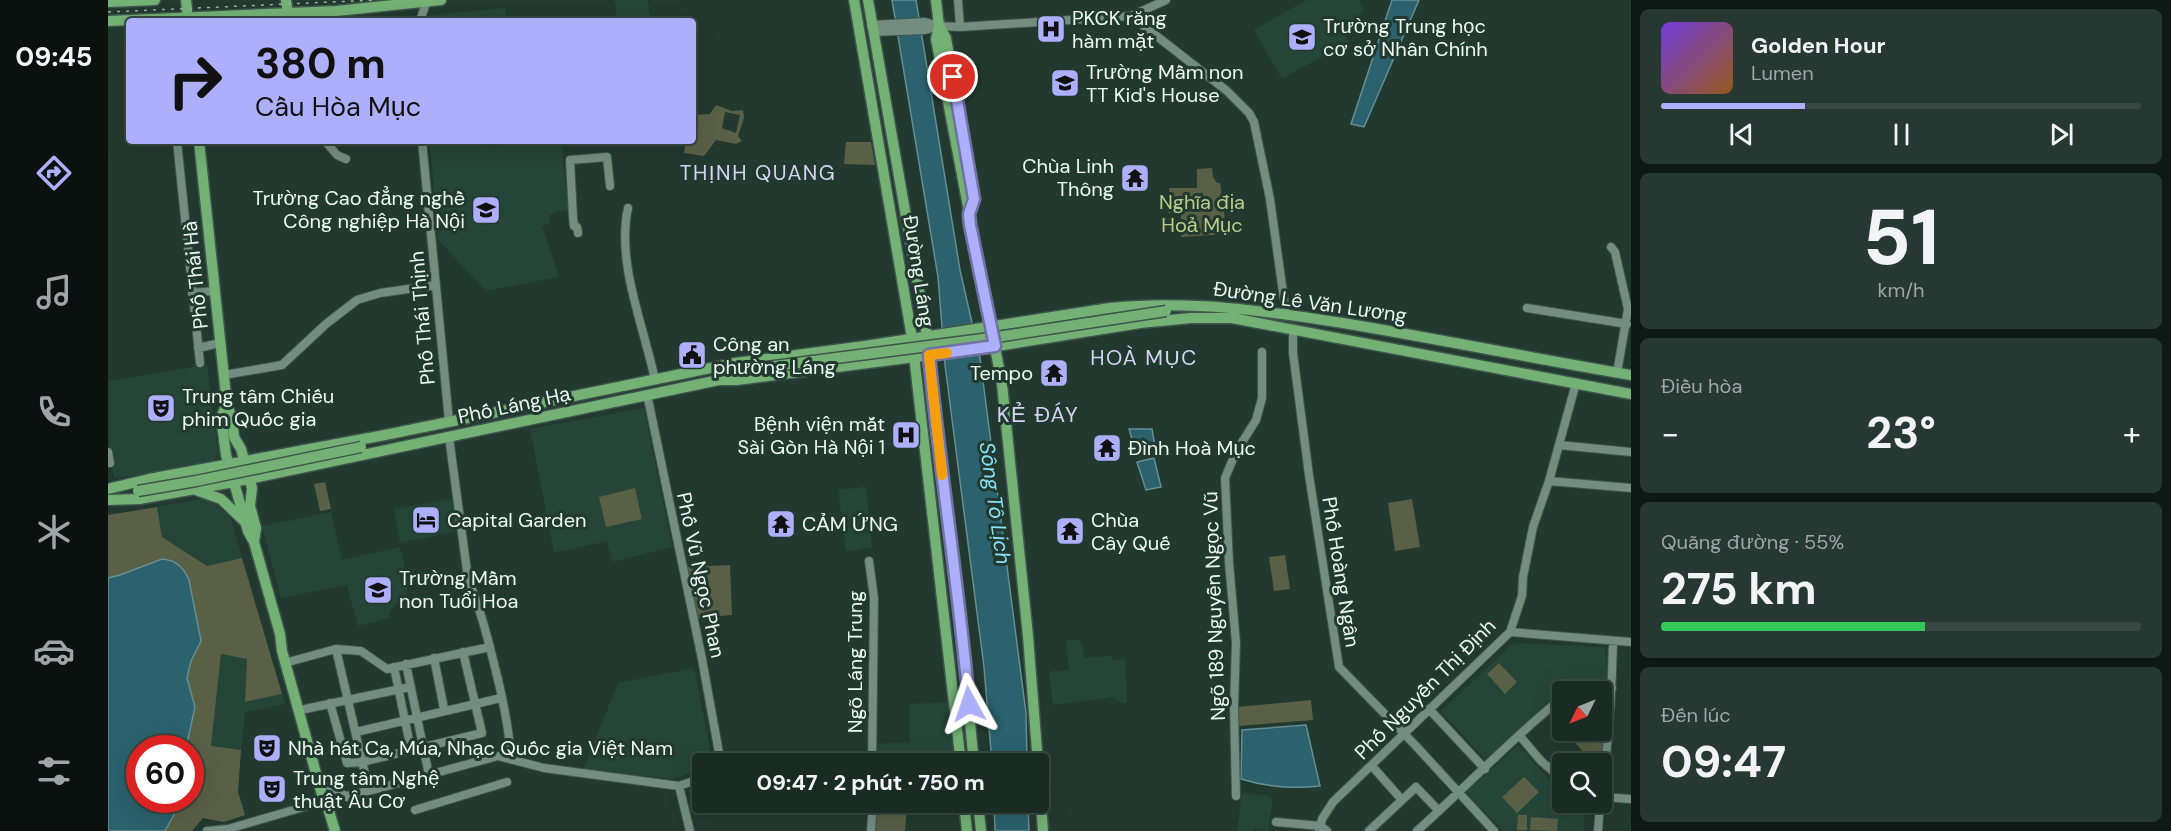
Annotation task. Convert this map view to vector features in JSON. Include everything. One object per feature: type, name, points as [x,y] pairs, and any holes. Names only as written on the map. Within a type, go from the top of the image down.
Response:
[{"type":"main road","points":[[108,2],[155,0]]},
{"type":"main road","points":[[186,0],[188,18]]},
{"type":"main road","points":[[286,0],[288,14]]},
{"type":"main road","points":[[257,18],[441,0]]},
{"type":"main road","name":"Đường Láng","points":[[854,0],[912,338],[960,753]]},
{"type":"main road","name":"Đường Láng","points":[[868,0],[876,28],[886,109],[927,336],[973,753]]},
{"type":"main road","points":[[936,0],[939,26],[946,38],[974,199],[969,214],[990,347],[1002,384],[1021,558],[1037,753]]},
{"type":"main road","points":[[108,21],[126,21]]},
{"type":"main road","points":[[874,111],[886,109]]},
{"type":"main road","name":"Phố Thái Hà","points":[[199,144],[227,405],[232,418],[234,436],[252,488],[250,506],[255,528],[254,542]]},
{"type":"main road","name":"Đường Lê Văn Lương","points":[[927,336],[1114,308],[1149,305],[1228,307],[1395,332],[1631,375]]},
{"type":"main road","points":[[716,368],[744,370],[990,338],[1166,311],[1190,305]]},
{"type":"main road","points":[[1166,311],[1191,318]]},
{"type":"main road","name":"Đường Lê Văn Lương","points":[[929,355],[1140,323],[1191,318],[1232,318],[1631,394]]},
{"type":"main road","points":[[1034,321],[1037,340]]},
{"type":"main road","name":"Phố Láng Hạ","points":[[108,490],[149,479],[385,435],[735,363],[927,336]]},
{"type":"main road","points":[[865,346],[867,362]]},
{"type":"main road","points":[[1505,371],[1507,353]]},
{"type":"main road","name":"Phố Láng Hạ","points":[[108,500],[139,499],[250,479],[719,380],[737,380],[929,355]]},
{"type":"main road","points":[[719,380],[744,370]]},
{"type":"main road","points":[[560,400],[562,413]]},
{"type":"main road","name":"Phố Thái Hà","points":[[227,405],[221,417],[228,464],[254,542]]},
{"type":"main road","points":[[361,447],[385,435]]},
{"type":"main road","points":[[108,500],[138,491],[361,447],[389,448]]},
{"type":"main road","points":[[264,457],[268,475]]},
{"type":"main road","points":[[201,470],[206,487]]},
{"type":"main road","points":[[193,489],[221,499],[246,523]]},
{"type":"main road","points":[[108,490],[138,491]]},
{"type":"main road","points":[[254,542],[280,634],[292,661],[327,785],[328,804]]},
{"type":"main road","points":[[280,634],[282,651],[335,831]]},
{"type":"main road","points":[[953,687],[967,685]]},
{"type":"main road","points":[[965,813],[967,831]]},
{"type":"main road","points":[[979,813],[981,831]]},
{"type":"main road","points":[[1042,813],[1043,831]]},
{"type":"street","points":[[958,0],[960,27]]},
{"type":"street","points":[[876,28],[960,27],[1131,16],[1166,0]]},
{"type":"street","points":[[421,18],[427,1]]},
{"type":"street","points":[[1131,16],[1227,91],[1249,112],[1254,122],[1266,176],[1286,314]]},
{"type":"street","name":"Phố Thái Hà","points":[[177,144],[200,363]]},
{"type":"street","points":[[328,144],[337,155],[346,159]]},
{"type":"street","name":"Phố Thái Thịnh","points":[[422,144],[449,421]]},
{"type":"street","points":[[578,233],[573,217],[570,160],[607,157],[610,186]]},
{"type":"street","points":[[628,208],[624,226],[626,256],[655,381]]},
{"type":"street","points":[[1611,247],[1615,252],[1628,309],[1617,373]]},
{"type":"street","points":[[224,375],[282,365],[326,324],[357,300],[380,293],[436,285]]},
{"type":"street","points":[[192,293],[214,291]]},
{"type":"street","points":[[1527,308],[1627,324]]},
{"type":"street","name":"Phố Hoàng Ngân","points":[[1293,330],[1293,353],[1309,474],[1339,667],[1405,734],[1494,831]]},
{"type":"street","points":[[198,348],[220,343]]},
{"type":"street","name":"Ngõ 189 Nguyễn Ngọc Vũ","points":[[1236,796],[1234,706],[1236,643],[1225,478],[1236,452],[1256,420],[1262,398],[1262,352]]},
{"type":"street","name":"Phố Nguyễn Thị Định","points":[[1322,829],[1322,819],[1333,802],[1510,632],[1522,596],[1523,577],[1533,527],[1549,481],[1576,383]]},
{"type":"street","name":"Phố Vũ Ngọc Phan","points":[[647,394],[719,753]]},
{"type":"street","points":[[448,437],[467,571],[490,647],[511,758]]},
{"type":"street","points":[[1559,445],[1631,452]]},
{"type":"street","points":[[108,452],[110,463]]},
{"type":"street","points":[[1549,481],[1631,488]]},
{"type":"street","name":"Ngõ Láng Trung","points":[[869,561],[873,598],[872,753]]},
{"type":"street","points":[[1510,632],[1631,642]]},
{"type":"street","points":[[1612,688],[1613,641]]},
{"type":"street","points":[[292,661],[336,649],[361,651],[387,669],[490,647]]},
{"type":"street","points":[[336,649],[369,791]]},
{"type":"street","points":[[330,703],[347,763],[362,762],[482,733],[464,652]]},
{"type":"street","points":[[434,658],[444,709]]},
{"type":"street","points":[[406,664],[429,775]]},
{"type":"street","points":[[394,667],[411,750]]},
{"type":"street","points":[[305,709],[410,687]]},
{"type":"street","points":[[356,732],[444,709],[501,698]]},
{"type":"street","points":[[1417,831],[1552,707]]},
{"type":"street","points":[[1429,709],[1485,769]]},
{"type":"street","points":[[1520,735],[1541,761],[1552,770]]},
{"type":"street","points":[[207,831],[228,830],[498,756],[544,768],[679,786],[692,781]]},
{"type":"street","points":[[1372,766],[1402,800]]},
{"type":"street","points":[[415,810],[507,782]]},
{"type":"street","points":[[327,785],[347,797]]},
{"type":"street","points":[[679,786],[689,831]]},
{"type":"street","points":[[1369,831],[1416,787],[1439,811]]},
{"type":"street","points":[[1612,798],[1631,799]]},
{"type":"street","points":[[871,831],[872,813]]},
{"type":"street","points":[[1598,831],[1599,813]]},
{"type":"street","points":[[1276,822],[1322,829]]},
{"type":"shaded area","points":[[615,0],[648,0],[650,18],[617,18]]},
{"type":"shaded area","name":"Trường Trung học cơ sở Nhân Chính","points":[[1307,0],[1359,0],[1364,10],[1345,34],[1349,41],[1282,79],[1254,30]]},
{"type":"shaded area","points":[[505,8],[507,18],[430,18],[431,15]]},
{"type":"shaded area","name":"Trường Cao đẳng nghề Công nghiệp Hà Nội","points":[[430,144],[486,144],[487,147],[561,144],[568,209],[549,215],[550,223],[542,226],[559,277],[486,291],[438,240]]},
{"type":"shaded area","name":"Trung tâm Chiếu phim Quốc gia","points":[[207,365],[218,453],[213,461],[205,467],[114,478],[108,437],[108,381]]},
{"type":"shaded area","points":[[644,408],[672,547],[612,562],[607,541],[554,553],[530,429]]},
{"type":"shaded area","points":[[866,487],[872,548],[846,551],[838,490]]},
{"type":"shaded area","points":[[206,498],[230,516],[242,558],[208,566],[162,537],[157,507]]},
{"type":"shaded area","name":"Capital Garden","points":[[453,499],[459,531],[400,543],[394,509]]},
{"type":"shaded area","points":[[331,512],[342,560],[400,547],[409,585],[406,594],[389,612],[390,618],[358,626],[347,585],[281,598],[262,526]]},
{"type":"shaded area","points":[[1078,640],[1082,643],[1084,658],[1112,656],[1112,660],[1125,659],[1127,703],[1120,703],[1119,700],[1115,700],[1115,697],[1053,705],[1049,672],[1069,670],[1066,641]]},
{"type":"shaded area","points":[[1514,643],[1605,647],[1608,681],[1552,681],[1552,698],[1486,760],[1441,711]]},
{"type":"shaded area","points":[[221,654],[248,658],[245,702],[282,694],[285,704],[245,712],[241,750],[211,747]]},
{"type":"shaded area","points":[[694,668],[711,753],[692,753],[692,773],[674,779],[583,770],[618,683]]},
{"type":"shaded area","points":[[949,702],[953,753],[875,753],[875,744],[910,742],[909,704]]},
{"type":"shaded area","points":[[1518,745],[1552,781],[1552,813],[1585,813],[1584,831],[1503,831],[1466,792]]},
{"type":"shaded area","points":[[1242,793],[1269,796],[1273,800],[1268,831],[1254,829],[1253,831],[1237,831]]},
{"type":"green space","points":[[716,105],[732,111],[743,110],[744,118],[738,136],[742,141],[736,144],[716,140],[704,156],[684,153],[686,144],[696,144],[696,115],[710,114]],"holes":[[[725,112],[740,115],[736,133],[722,128]]]},
{"type":"green space","points":[[846,142],[871,142],[875,165],[844,164]]},
{"type":"green space","name":"Nghĩa địa Hoả Mục","points":[[1212,168],[1213,177],[1217,183],[1220,183],[1227,234],[1181,237],[1181,213],[1168,213],[1171,209],[1169,188],[1197,188],[1197,169]]},
{"type":"green space","points":[[325,482],[331,509],[320,511],[314,484]]},
{"type":"green space","points":[[635,488],[642,519],[606,527],[599,497]]},
{"type":"green space","points":[[1412,499],[1420,547],[1395,551],[1388,503]]},
{"type":"green space","points":[[157,507],[162,537],[207,566],[242,558],[282,694],[245,702],[247,659],[221,654],[211,746],[241,750],[238,792],[245,815],[224,822],[203,818],[192,831],[108,831],[108,515]]},
{"type":"green space","points":[[1285,555],[1290,589],[1274,591],[1269,557]]},
{"type":"green space","points":[[730,565],[732,615],[697,618],[684,567]]},
{"type":"green space","points":[[1499,663],[1517,682],[1505,694],[1487,674]]},
{"type":"green space","points":[[1311,700],[1313,720],[1239,726],[1237,707]]},
{"type":"green space","points":[[1573,741],[1604,741],[1602,753],[1585,753]]},
{"type":"green space","points":[[1524,777],[1539,792],[1517,813],[1502,797]]},
{"type":"green space","points":[[875,813],[906,813],[905,831],[874,831]]},
{"type":"green space","points":[[1518,815],[1527,815],[1527,830],[1517,830]]},
{"type":"green space","points":[[1531,817],[1558,819],[1557,831],[1530,830]]},
{"type":"water","name":"Sông Tô Lịch","points":[[892,0],[916,0],[960,270],[980,358],[1026,713],[1027,753],[991,753],[984,667],[945,365],[938,277]]},
{"type":"water","points":[[1392,0],[1419,0],[1364,127],[1351,124]]},
{"type":"water","points":[[1129,429],[1152,429],[1156,452],[1137,456]]},
{"type":"water","points":[[1154,458],[1161,487],[1146,490],[1137,462]]},
{"type":"water","points":[[162,559],[178,565],[189,580],[201,641],[191,661],[187,678],[195,707],[189,735],[126,735],[126,813],[175,813],[165,831],[108,831],[108,578]]},
{"type":"water","points":[[1306,725],[1320,786],[1280,787],[1241,779],[1242,730]]},
{"type":"water","points":[[994,813],[1028,813],[1029,831],[995,831]]},
{"type":"railway","points":[[108,12],[376,0]]},
{"type":"slow traffic","points":[[942,475],[929,355],[947,353]]},
{"type":"place","name":"PKCK răng hàm mặt","points":[[1051,29]]},
{"type":"place","name":"Trường Trung học cơ sở Nhân Chính","points":[[1302,37]]},
{"type":"place","name":"Trường Mầm non TT Kid's House","points":[[1065,83]]},
{"type":"place","name":"Chùa Linh Thông","points":[[1135,178]]},
{"type":"place","name":"Trường Cao đẳng nghề Công nghiệp Hà Nội","points":[[486,210]]},
{"type":"place","name":"Công an phường Láng","points":[[692,355]]},
{"type":"place","name":"Tempo","points":[[1054,373]]},
{"type":"place","name":"Trung tâm Chiếu phim Quốc gia","points":[[161,408]]},
{"type":"place","name":"Bệnh viện mắt Sài Gòn Hà Nội 1","points":[[906,435]]},
{"type":"place","name":"Đình Hoà Mục","points":[[1107,448]]},
{"type":"place","name":"Capital Garden","points":[[426,520]]},
{"type":"place","name":"CẢM ỨNG","points":[[781,524]]},
{"type":"place","name":"Chùa Cây Quế","points":[[1070,531]]},
{"type":"place","name":"Trường Mầm non Tuổi Hoa","points":[[378,590]]},
{"type":"place","name":"Nhà hát Ca, Múa, Nhạc Quốc gia Việt Nam","points":[[267,748]]},
{"type":"place","name":"Trung tâm Nghệ thuật Âu Cơ","points":[[272,789]]},
{"type":"district","name":"THỊNH QUANG","points":[[758,173]]},
{"type":"district","name":"HOÀ MỤC","points":[[1144,358]]},
{"type":"district","name":"KẺ ĐÁY","points":[[1038,414]]},
{"type":"route","points":[[953,77],[974,199],[969,214],[970,225],[995,346],[929,355],[960,607],[969,704]]}]
